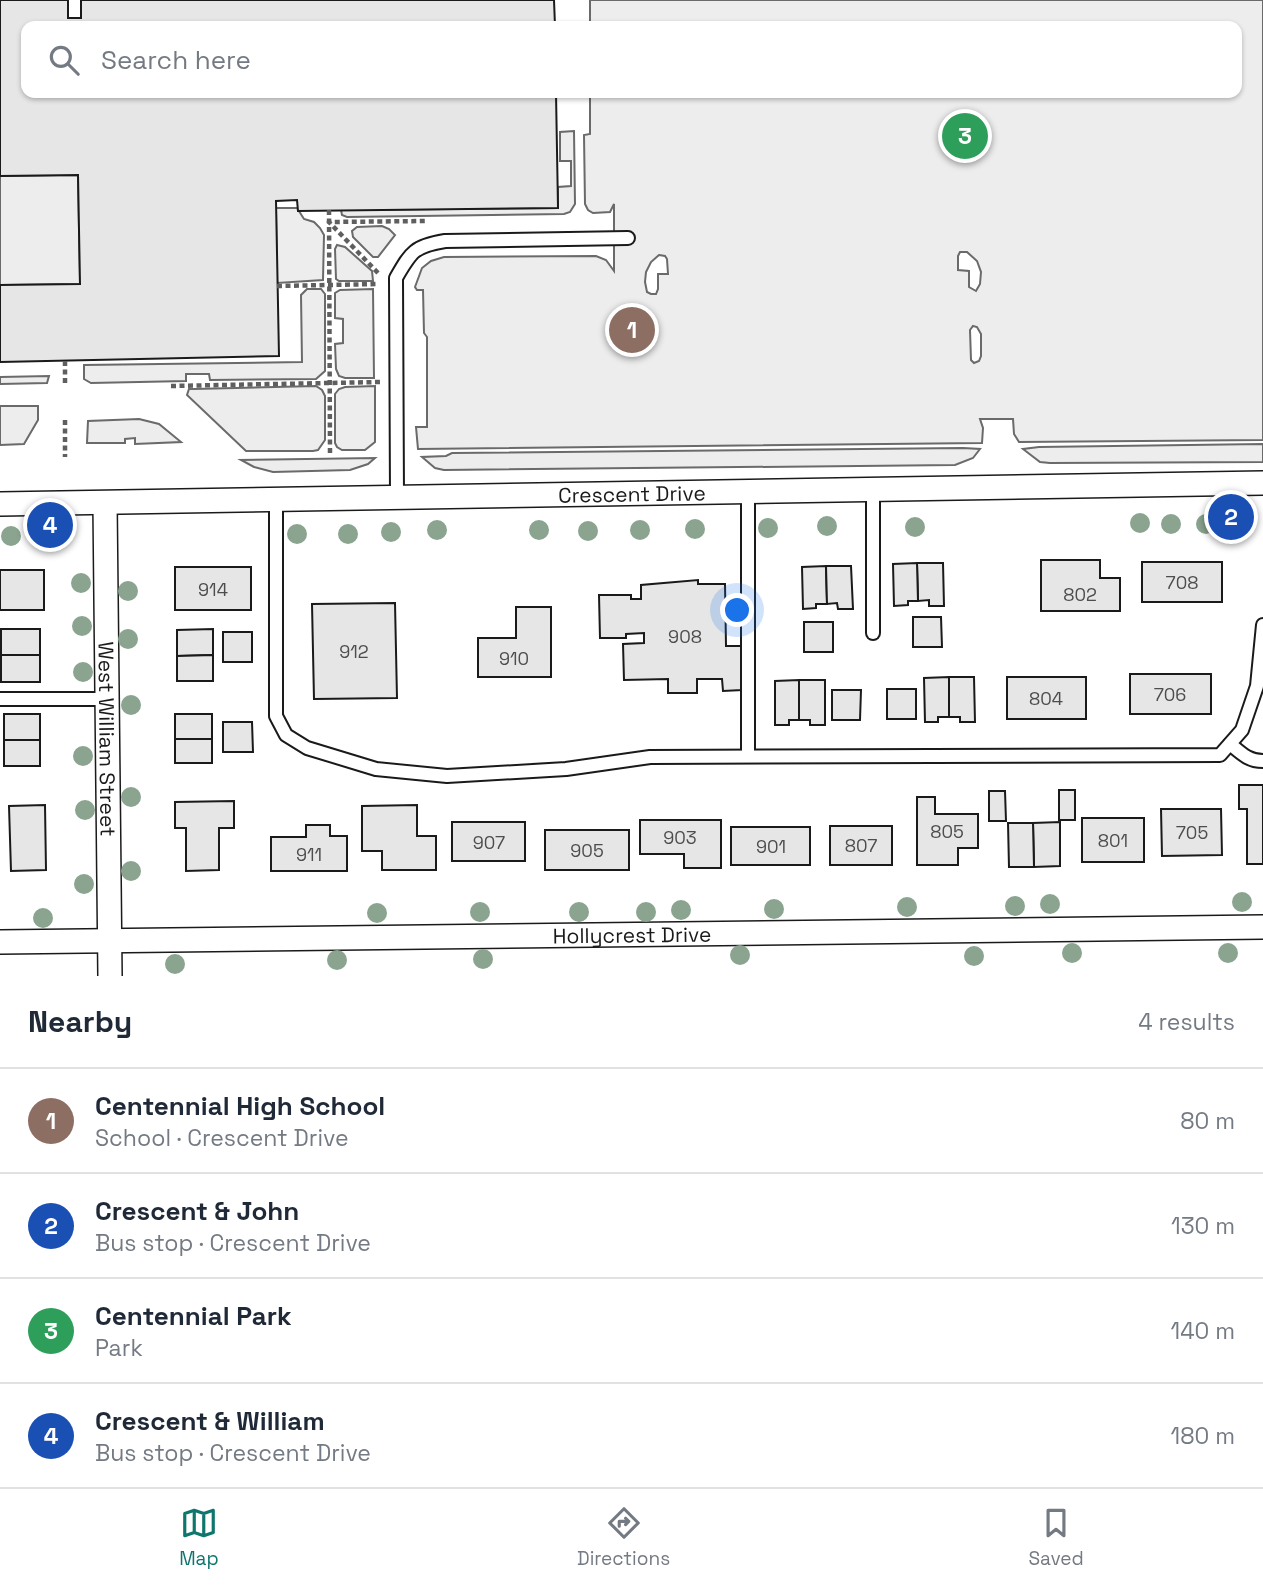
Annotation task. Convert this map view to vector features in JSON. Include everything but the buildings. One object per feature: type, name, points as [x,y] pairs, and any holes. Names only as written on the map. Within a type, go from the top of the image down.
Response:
[{"type":"street","name":"Crescent Drive","points":[[0,504],[1263,483]]},
{"type":"street","name":"West William Street","points":[[105,503],[110,976]]},
{"type":"street","name":"Hollycrest Drive","points":[[0,942],[1263,927]]},
{"type":"lane","points":[[397,497],[396,278],[408,257],[423,245],[445,241],[628,238]]},
{"type":"lane","points":[[873,489],[873,633]]},
{"type":"lane","points":[[748,492],[748,756]]},
{"type":"lane","points":[[276,500],[276,716],[286,735],[307,748],[376,769],[447,776],[566,769],[650,757],[1220,755],[1242,730],[1257,686],[1263,625]]},
{"type":"lane","points":[[0,699],[107,699]]},
{"type":"lane","points":[[1230,744],[1253,761],[1263,761]]},
{"type":"path","points":[[329,211],[330,453]]},
{"type":"path","points":[[329,222],[426,221]]},
{"type":"path","points":[[329,222],[378,273]]},
{"type":"path","points":[[277,286],[378,284]]},
{"type":"path","points":[[65,360],[65,386]]},
{"type":"path","points":[[171,386],[379,382]]},
{"type":"path","points":[[65,420],[65,457]]},
{"type":"shaded area","points":[[590,0],[1263,0],[1263,440],[1019,442],[1014,434],[1013,419],[980,419],[983,428],[982,443],[418,449],[416,427],[427,427],[427,337],[424,333],[423,290],[417,290],[415,287],[422,268],[431,261],[444,257],[596,256],[606,260],[614,271],[614,204],[610,212],[593,213],[585,204],[584,135],[590,134],[590,98],[1242,98],[1242,21],[590,21]],"holes":[[[960,252],[967,252],[977,261],[981,272],[976,291],[969,287],[969,271],[958,270],[958,256]],[[659,255],[667,259],[668,274],[658,274],[658,289],[656,294],[651,294],[647,292],[646,272],[651,262]],[[973,326],[977,327],[981,334],[981,356],[979,361],[974,363],[971,360],[970,330]]]},
{"type":"shaded area","points":[[574,131],[575,204],[570,212],[342,215],[341,210],[558,208],[558,187],[571,186],[571,161],[560,161],[560,132]]},
{"type":"shaded area","points":[[78,175],[80,284],[0,285],[0,176]]},
{"type":"shaded area","points":[[276,208],[297,208],[304,219],[314,222],[320,228],[324,235],[323,280],[277,283]]},
{"type":"shaded area","points":[[382,226],[395,235],[378,257],[373,257],[353,237],[352,231],[357,227]]},
{"type":"shaded area","points":[[337,245],[345,247],[372,271],[373,281],[336,279]]},
{"type":"shaded area","points":[[307,289],[321,289],[325,294],[325,371],[316,379],[210,380],[209,374],[186,374],[186,381],[91,383],[84,379],[84,365],[302,362],[301,295]]},
{"type":"shaded area","points":[[373,289],[374,378],[339,376],[336,369],[335,344],[343,343],[343,319],[335,318],[335,293],[340,290]]},
{"type":"shaded area","points":[[49,376],[47,383],[0,384],[0,377]]},
{"type":"shaded area","points":[[316,386],[325,396],[325,440],[318,450],[313,451],[246,451],[187,395],[189,389]]},
{"type":"shaded area","points":[[375,386],[375,442],[365,450],[342,450],[335,443],[335,394],[345,387]]},
{"type":"shaded area","points":[[0,406],[38,406],[38,420],[24,444],[0,445]]},
{"type":"shaded area","points":[[139,419],[159,424],[181,442],[135,444],[135,438],[125,439],[125,443],[87,443],[88,421]]},
{"type":"shaded area","points":[[1263,444],[1263,462],[1050,463],[1040,462],[1023,449],[1039,447]]},
{"type":"shaded area","points":[[980,449],[973,458],[955,465],[444,470],[435,468],[422,457],[446,456],[452,453]]},
{"type":"shaded area","points":[[375,458],[368,464],[350,470],[273,472],[241,460]]},
{"type":"place","name":"Centennial Park","points":[[965,136]]},
{"type":"place","name":"Centennial High School","points":[[632,330]]},
{"type":"place","name":"Crescent & John","points":[[1231,517]]},
{"type":"place","name":"Crescent & William","points":[[50,525]]}]
